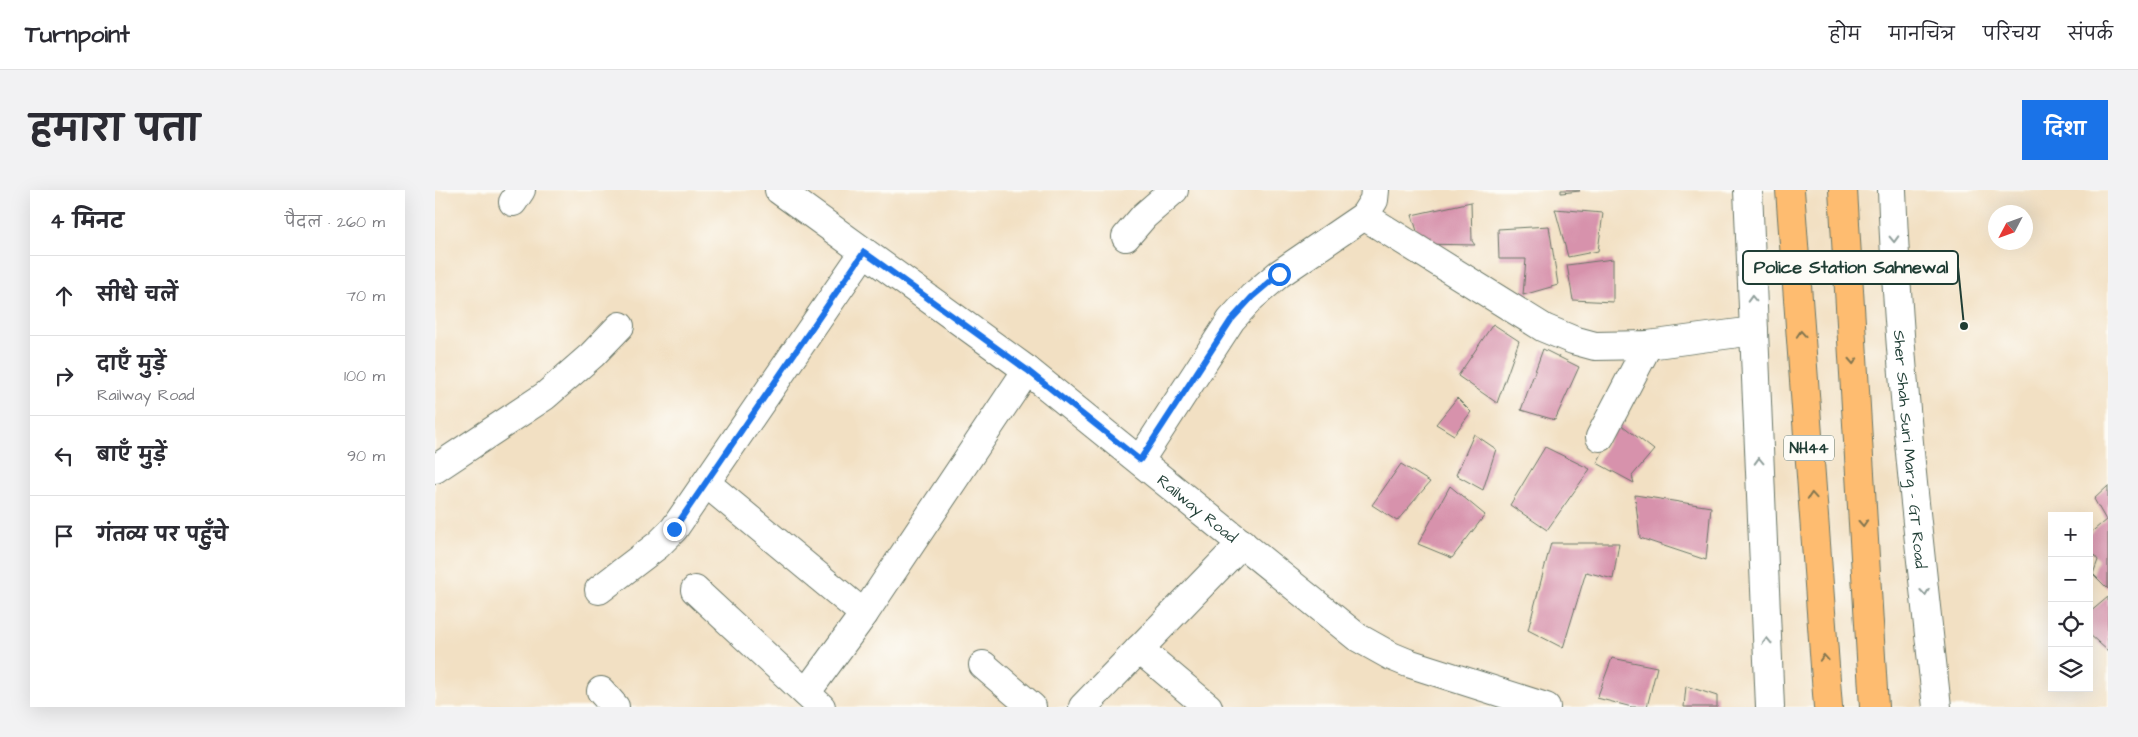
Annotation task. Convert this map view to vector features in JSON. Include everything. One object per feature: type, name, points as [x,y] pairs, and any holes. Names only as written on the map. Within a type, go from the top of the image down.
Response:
[{"type":"highway","name":"NH44","points":[[1790,190],[1828,707]]},
{"type":"highway","name":"NH44","points":[[1843,190],[1874,707]]},
{"type":"street","name":"Railway Road","points":[[779,190],[1027,370],[1357,637],[1391,656],[1423,669],[1546,707]]},
{"type":"street","points":[[1126,237],[1144,216],[1174,190]]},
{"type":"street","points":[[1140,460],[1231,320],[1252,297],[1279,274],[1365,216],[1374,200],[1375,190]]},
{"type":"street","points":[[1748,190],[1770,707]]},
{"type":"street","name":"Sher Shah Suri Marg - GT Road","points":[[1892,190],[1895,279],[1907,432],[1937,707]]},
{"type":"street","points":[[1365,216],[1544,328],[1573,340],[1595,346],[1648,345],[1754,331]]},
{"type":"street","points":[[599,590],[669,534],[864,252]]},
{"type":"street","points":[[435,469],[545,396],[593,355],[620,326]]},
{"type":"street","points":[[1600,436],[1648,345]]},
{"type":"street","points":[[695,590],[813,700],[864,614],[1027,370]]},
{"type":"street","points":[[706,483],[864,614]]},
{"type":"street","points":[[1083,707],[1242,543]]},
{"type":"street","points":[[1139,649],[1208,707]]},
{"type":"street","points":[[983,665],[1032,707]]},
{"type":"building","points":[[1561,190],[1579,190],[1580,191],[1561,193]]},
{"type":"building","points":[[1471,202],[1472,241],[1475,245],[1421,244],[1412,215]]},
{"type":"building","points":[[1555,209],[1603,213],[1598,251],[1568,257]]},
{"type":"building","points":[[1549,226],[1558,285],[1523,295],[1526,259],[1499,259],[1498,229]]},
{"type":"building","points":[[1613,259],[1613,302],[1573,300],[1567,265]]},
{"type":"building","points":[[1493,324],[1519,341],[1497,403],[1458,376]]},
{"type":"building","points":[[1543,349],[1579,367],[1555,420],[1521,410]]},
{"type":"building","points":[[1457,398],[1471,412],[1454,435],[1436,424]]},
{"type":"building","points":[[1618,422],[1654,450],[1632,476],[1634,483],[1597,463]]},
{"type":"building","points":[[1474,434],[1496,449],[1483,490],[1456,475]]},
{"type":"building","points":[[1545,447],[1590,469],[1547,530],[1510,505]]},
{"type":"building","points":[[1401,464],[1430,482],[1397,521],[1372,505]]},
{"type":"building","points":[[1450,486],[1485,515],[1452,558],[1418,544]]},
{"type":"building","points":[[2108,486],[2108,589],[2093,574],[2098,560],[2093,554],[2093,531],[2106,520],[2094,499]]},
{"type":"building","points":[[1635,495],[1711,507],[1706,560],[1640,538]]},
{"type":"building","points":[[1551,543],[1619,543],[1613,579],[1586,572],[1563,648],[1528,630]]},
{"type":"building","points":[[2108,597],[2108,651],[2093,638],[2093,610]]},
{"type":"building","points":[[1612,658],[1657,667],[1647,707],[1632,707],[1597,698]]},
{"type":"building","points":[[1686,686],[1717,696],[1717,707],[1684,707]]},
{"type":"place","name":"Police Station Sahnewal","points":[[1964,326]]},
{"type":"route","points":[[674,529],[864,252],[1027,370],[1140,460],[1231,320],[1252,297],[1279,274]]}]
